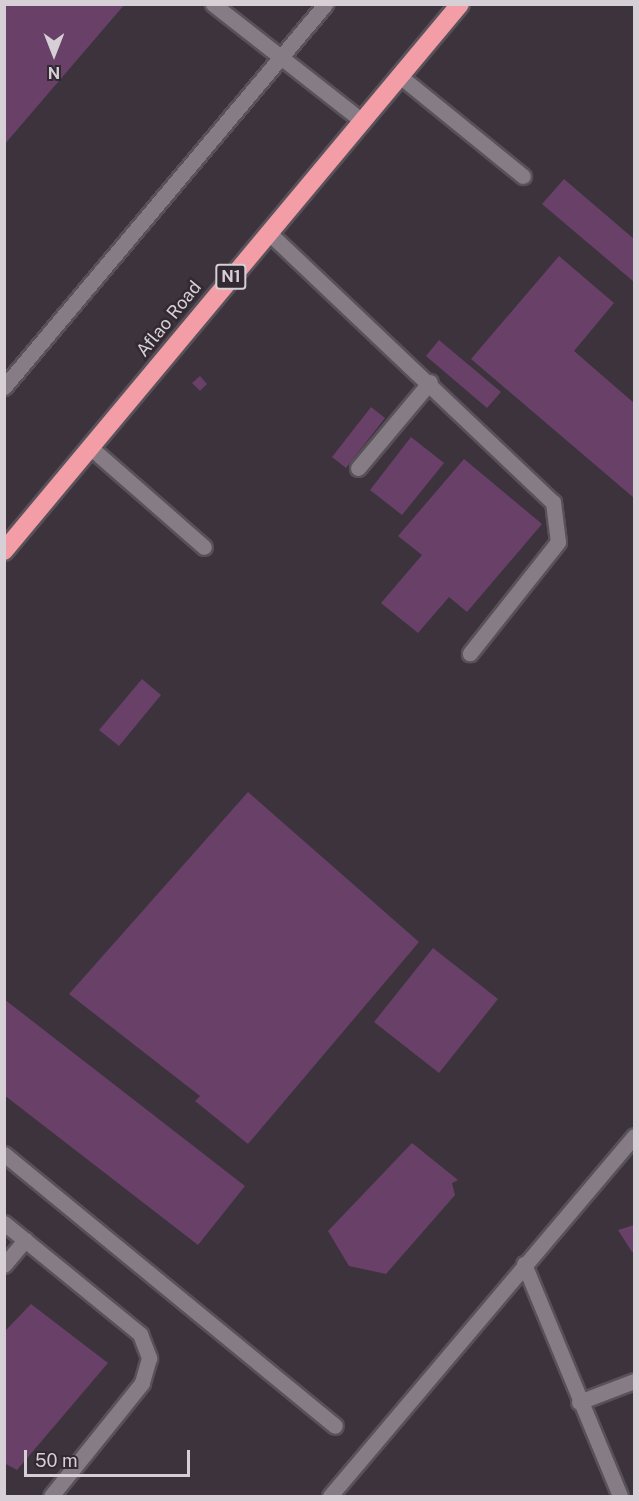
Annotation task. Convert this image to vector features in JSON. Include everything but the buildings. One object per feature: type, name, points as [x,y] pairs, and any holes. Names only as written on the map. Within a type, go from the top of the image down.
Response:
[{"type":"highway","name":"Aflao Road","points":[[4,551],[460,4]]},
{"type":"street","points":[[213,4],[280,59],[361,120]]},
{"type":"street","points":[[4,387],[325,4]]},
{"type":"street","points":[[401,77],[523,176]]},
{"type":"street","points":[[268,232],[529,473],[558,513],[558,542],[470,653]]},
{"type":"street","points":[[358,468],[430,382]]},
{"type":"street","points":[[91,448],[204,547]]},
{"type":"street","points":[[330,1497],[634,1136]]},
{"type":"street","points":[[4,1154],[335,1426]]},
{"type":"street","points":[[4,1223],[140,1334],[149,1358],[142,1383],[51,1496]]},
{"type":"street","points":[[4,1265],[25,1240]]},
{"type":"street","points":[[524,1264],[620,1497]]},
{"type":"street","points":[[579,1402],[634,1381]]}]
